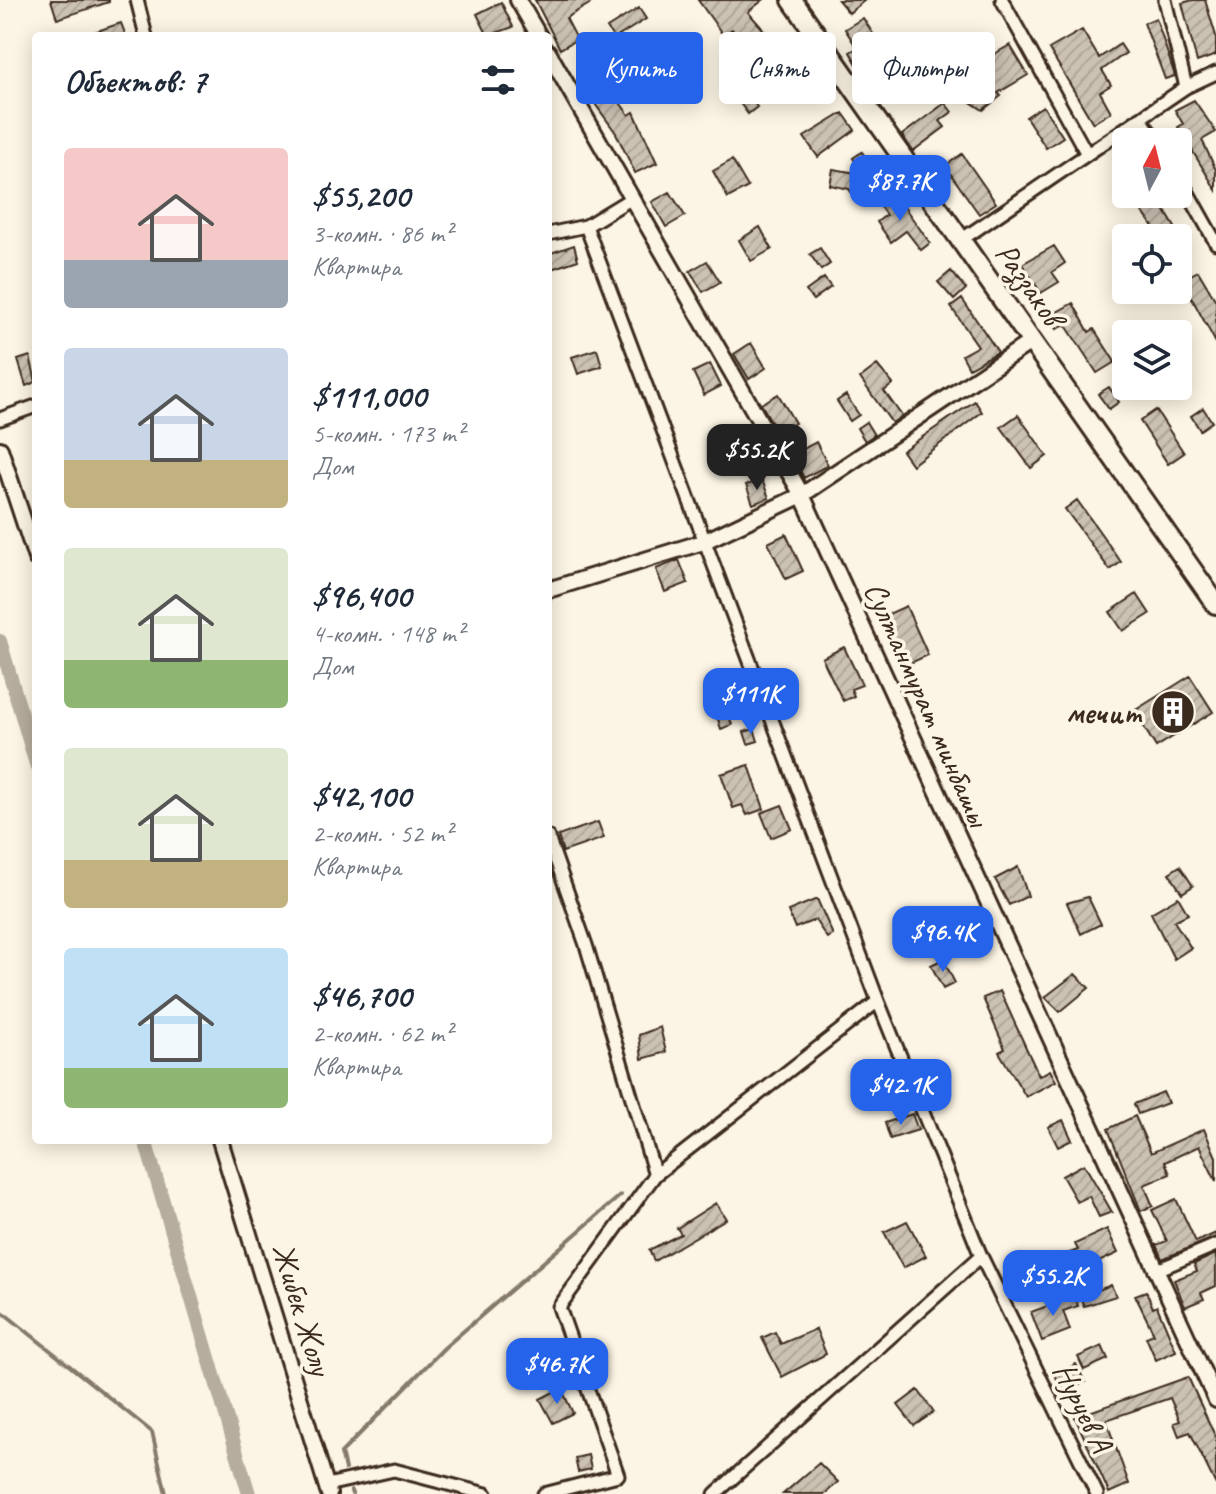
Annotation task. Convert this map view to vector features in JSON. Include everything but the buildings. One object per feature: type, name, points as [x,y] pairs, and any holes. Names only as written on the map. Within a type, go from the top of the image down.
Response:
[{"type":"main road","name":"Раззаков","points":[[792,0],[1216,604]]},
{"type":"street","points":[[137,0],[145,32]]},
{"type":"street","points":[[518,0],[537,32]]},
{"type":"street","points":[[1002,0],[1087,154]]},
{"type":"street","points":[[1165,0],[1186,87]]},
{"type":"street","name":"Султанмурат минбашы","points":[[552,59],[802,495],[1216,1400]]},
{"type":"street","points":[[961,240],[1186,87],[1216,73]]},
{"type":"street","points":[[1140,118],[1147,128]]},
{"type":"street","points":[[552,233],[586,226],[632,198]]},
{"type":"street","points":[[1192,200],[1216,243]]},
{"type":"street","name":"Нуруев А","points":[[586,226],[878,1001],[981,1256],[1097,1494]]},
{"type":"street","points":[[552,589],[703,542],[802,495],[1032,341]]},
{"type":"street","points":[[0,419],[32,407]]},
{"type":"street","points":[[0,449],[32,546]]},
{"type":"street","points":[[552,848],[586,945],[655,1175]]},
{"type":"street","points":[[544,1494],[618,1475],[559,1307],[655,1175],[878,1001]]},
{"type":"street","name":"Жибек Жолу","points":[[221,1144],[328,1490]]},
{"type":"street","points":[[1155,1271],[1216,1245]]},
{"type":"street","points":[[715,1494],[981,1256]]},
{"type":"street","points":[[328,1490],[394,1470],[486,1494]]},
{"type":"waterway","points":[[0,641],[32,750]]},
{"type":"waterway","points":[[146,1144],[249,1494]]},
{"type":"waterway","points":[[345,1469],[341,1453],[444,1348],[621,1195]]},
{"type":"waterway","points":[[0,1310],[152,1432],[166,1494]]},
{"type":"place","name":"мечит","points":[[1173,712]]}]
